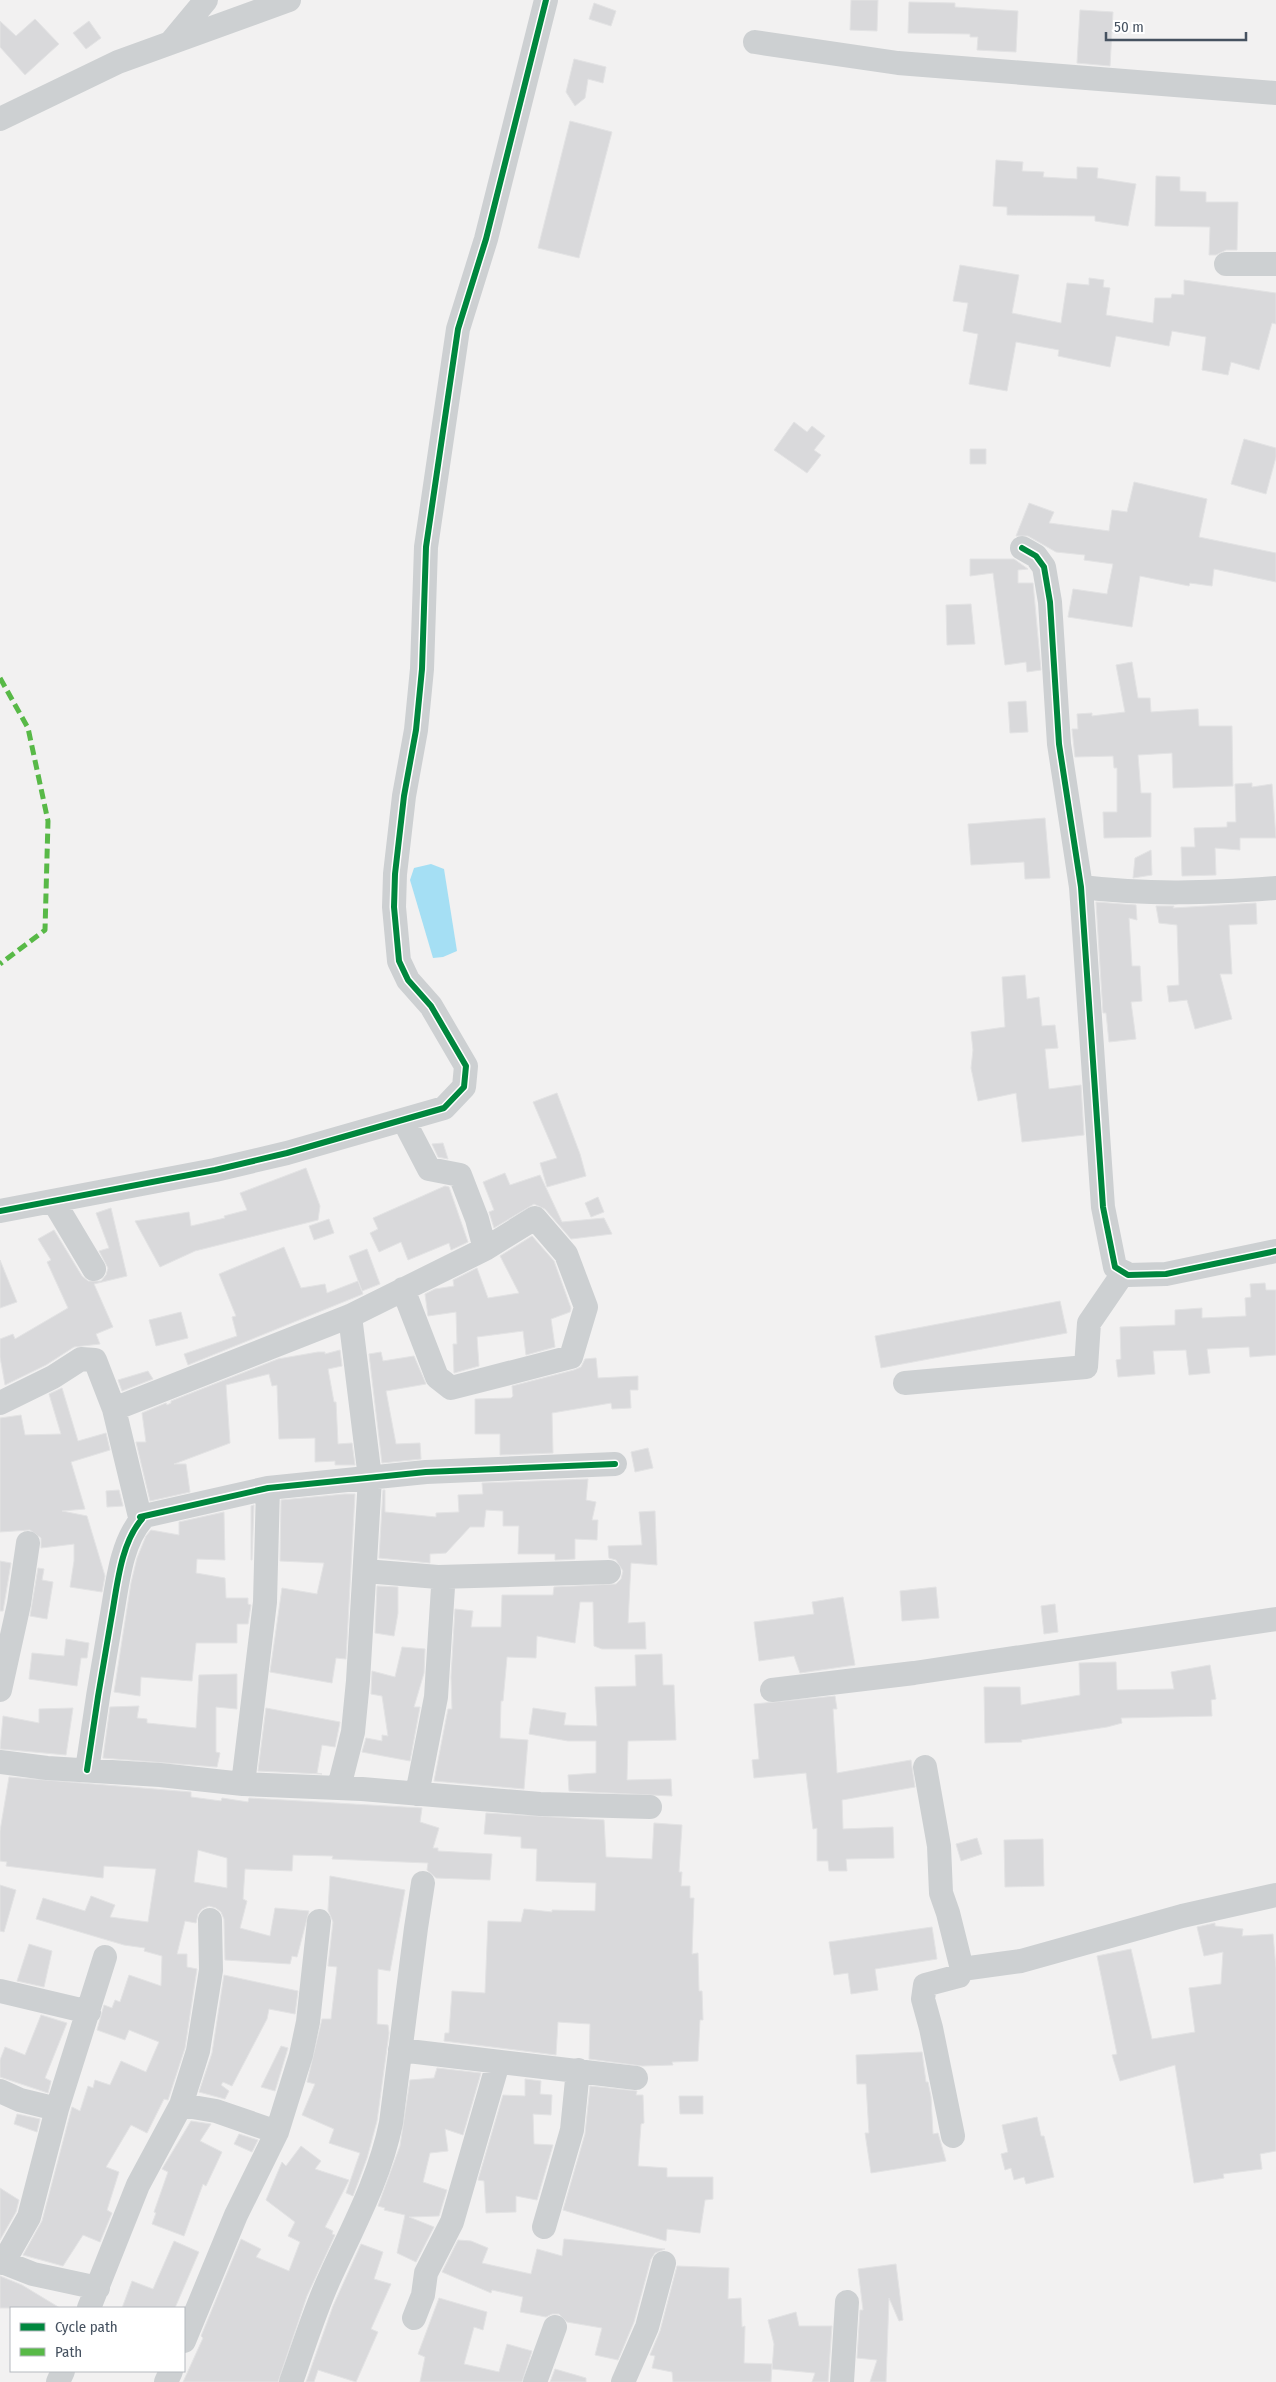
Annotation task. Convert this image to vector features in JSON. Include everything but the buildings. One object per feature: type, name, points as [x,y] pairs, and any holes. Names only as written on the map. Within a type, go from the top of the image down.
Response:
[{"type":"street","points":[[170,42],[206,0]]},
{"type":"street","points":[[0,119],[70,84],[170,42],[289,0]]},
{"type":"street","points":[[0,1211],[215,1170],[404,1121],[444,1108],[464,1087],[466,1066],[431,1006],[408,980],[399,961],[394,907],[395,874],[404,796],[416,730],[422,669],[426,547],[458,330],[486,238],[546,0]]},
{"type":"street","points":[[755,42],[898,62],[1276,93]]},
{"type":"street","points":[[1226,264],[1276,264]]},
{"type":"street","points":[[1022,548],[1036,556],[1044,567],[1050,602],[1059,744],[1081,887],[1103,1207],[1115,1267],[1128,1275],[1166,1274],[1276,1251]]},
{"type":"street","points":[[1081,887],[1144,894],[1183,894],[1276,888]]},
{"type":"street","points":[[404,1121],[429,1169],[460,1175],[477,1219],[485,1249]]},
{"type":"street","points":[[54,1202],[94,1269]]},
{"type":"street","points":[[114,1409],[350,1316],[404,1288],[485,1249],[535,1218],[566,1254],[586,1308],[571,1358],[451,1388],[437,1377],[404,1288]]},
{"type":"street","points":[[905,1383],[1086,1367],[1089,1323],[1124,1272]]},
{"type":"street","points":[[339,1787],[354,1732],[370,1478],[350,1316]]},
{"type":"street","points":[[0,1403],[53,1377],[81,1359],[95,1360],[101,1370],[114,1409],[142,1520],[134,1528],[127,1546],[115,1599],[99,1687],[87,1770]]},
{"type":"street","points":[[140,1517],[268,1488],[426,1472],[615,1464]]},
{"type":"street","points":[[244,1784],[265,1602],[268,1488]]},
{"type":"street","points":[[0,1690],[18,1604],[28,1543]]},
{"type":"street","points":[[365,1571],[438,1577],[609,1572]]},
{"type":"street","points":[[417,1794],[436,1697],[443,1587],[438,1577]]},
{"type":"street","points":[[772,1690],[914,1673],[1276,1619]]},
{"type":"street","points":[[0,1762],[47,1768],[244,1784],[339,1787],[540,1804],[650,1808]]},
{"type":"street","points":[[925,1767],[939,1846],[941,1893],[962,1969],[959,1976],[925,1985],[923,1999],[931,2028],[953,2136]]},
{"type":"street","points":[[291,2382],[330,2277],[357,2220],[385,2151],[424,1883]]},
{"type":"street","points":[[962,1969],[1021,1961],[1182,1916],[1276,1895]]},
{"type":"street","points":[[105,1957],[57,2108],[29,2218],[2,2262],[94,2298],[138,2185],[181,2106],[198,2052],[211,1970],[210,1920]]},
{"type":"street","points":[[185,2339],[236,2215],[277,2132],[301,2055],[308,2022],[319,1921]]},
{"type":"street","points":[[0,1990],[89,2012]]},
{"type":"street","points":[[400,2050],[456,2055],[498,2063],[578,2070],[636,2078]]},
{"type":"street","points":[[414,2318],[423,2295],[426,2273],[452,2222],[498,2063]]},
{"type":"street","points":[[544,2227],[572,2130],[578,2070]]},
{"type":"street","points":[[0,2091],[20,2100],[57,2108]]},
{"type":"street","points":[[181,2106],[216,2111],[277,2132]]},
{"type":"street","points":[[623,2382],[647,2327],[664,2263]]},
{"type":"street","points":[[842,2382],[844,2376],[846,2302]]},
{"type":"street","points":[[535,2382],[555,2327]]},
{"type":"water","points":[[431,864],[444,869],[457,951],[443,957],[433,958],[410,880],[414,868]]},
{"type":"marked path","points":[[0,678],[28,728],[48,821],[45,930],[0,964]]},
{"type":"cycle path","points":[[0,1211],[215,1170],[287,1153],[444,1108],[464,1087],[466,1066],[431,1006],[408,980],[399,961],[394,907],[395,874],[404,796],[416,730],[422,669],[426,547],[458,329],[486,239],[546,0]]},
{"type":"cycle path","points":[[1022,548],[1036,556],[1044,567],[1050,602],[1059,744],[1081,887],[1103,1207],[1115,1267],[1128,1275],[1166,1274],[1276,1251]]},
{"type":"cycle path","points":[[87,1770],[120,1567],[129,1541],[142,1519],[140,1517],[268,1488],[426,1472],[615,1464]]}]
